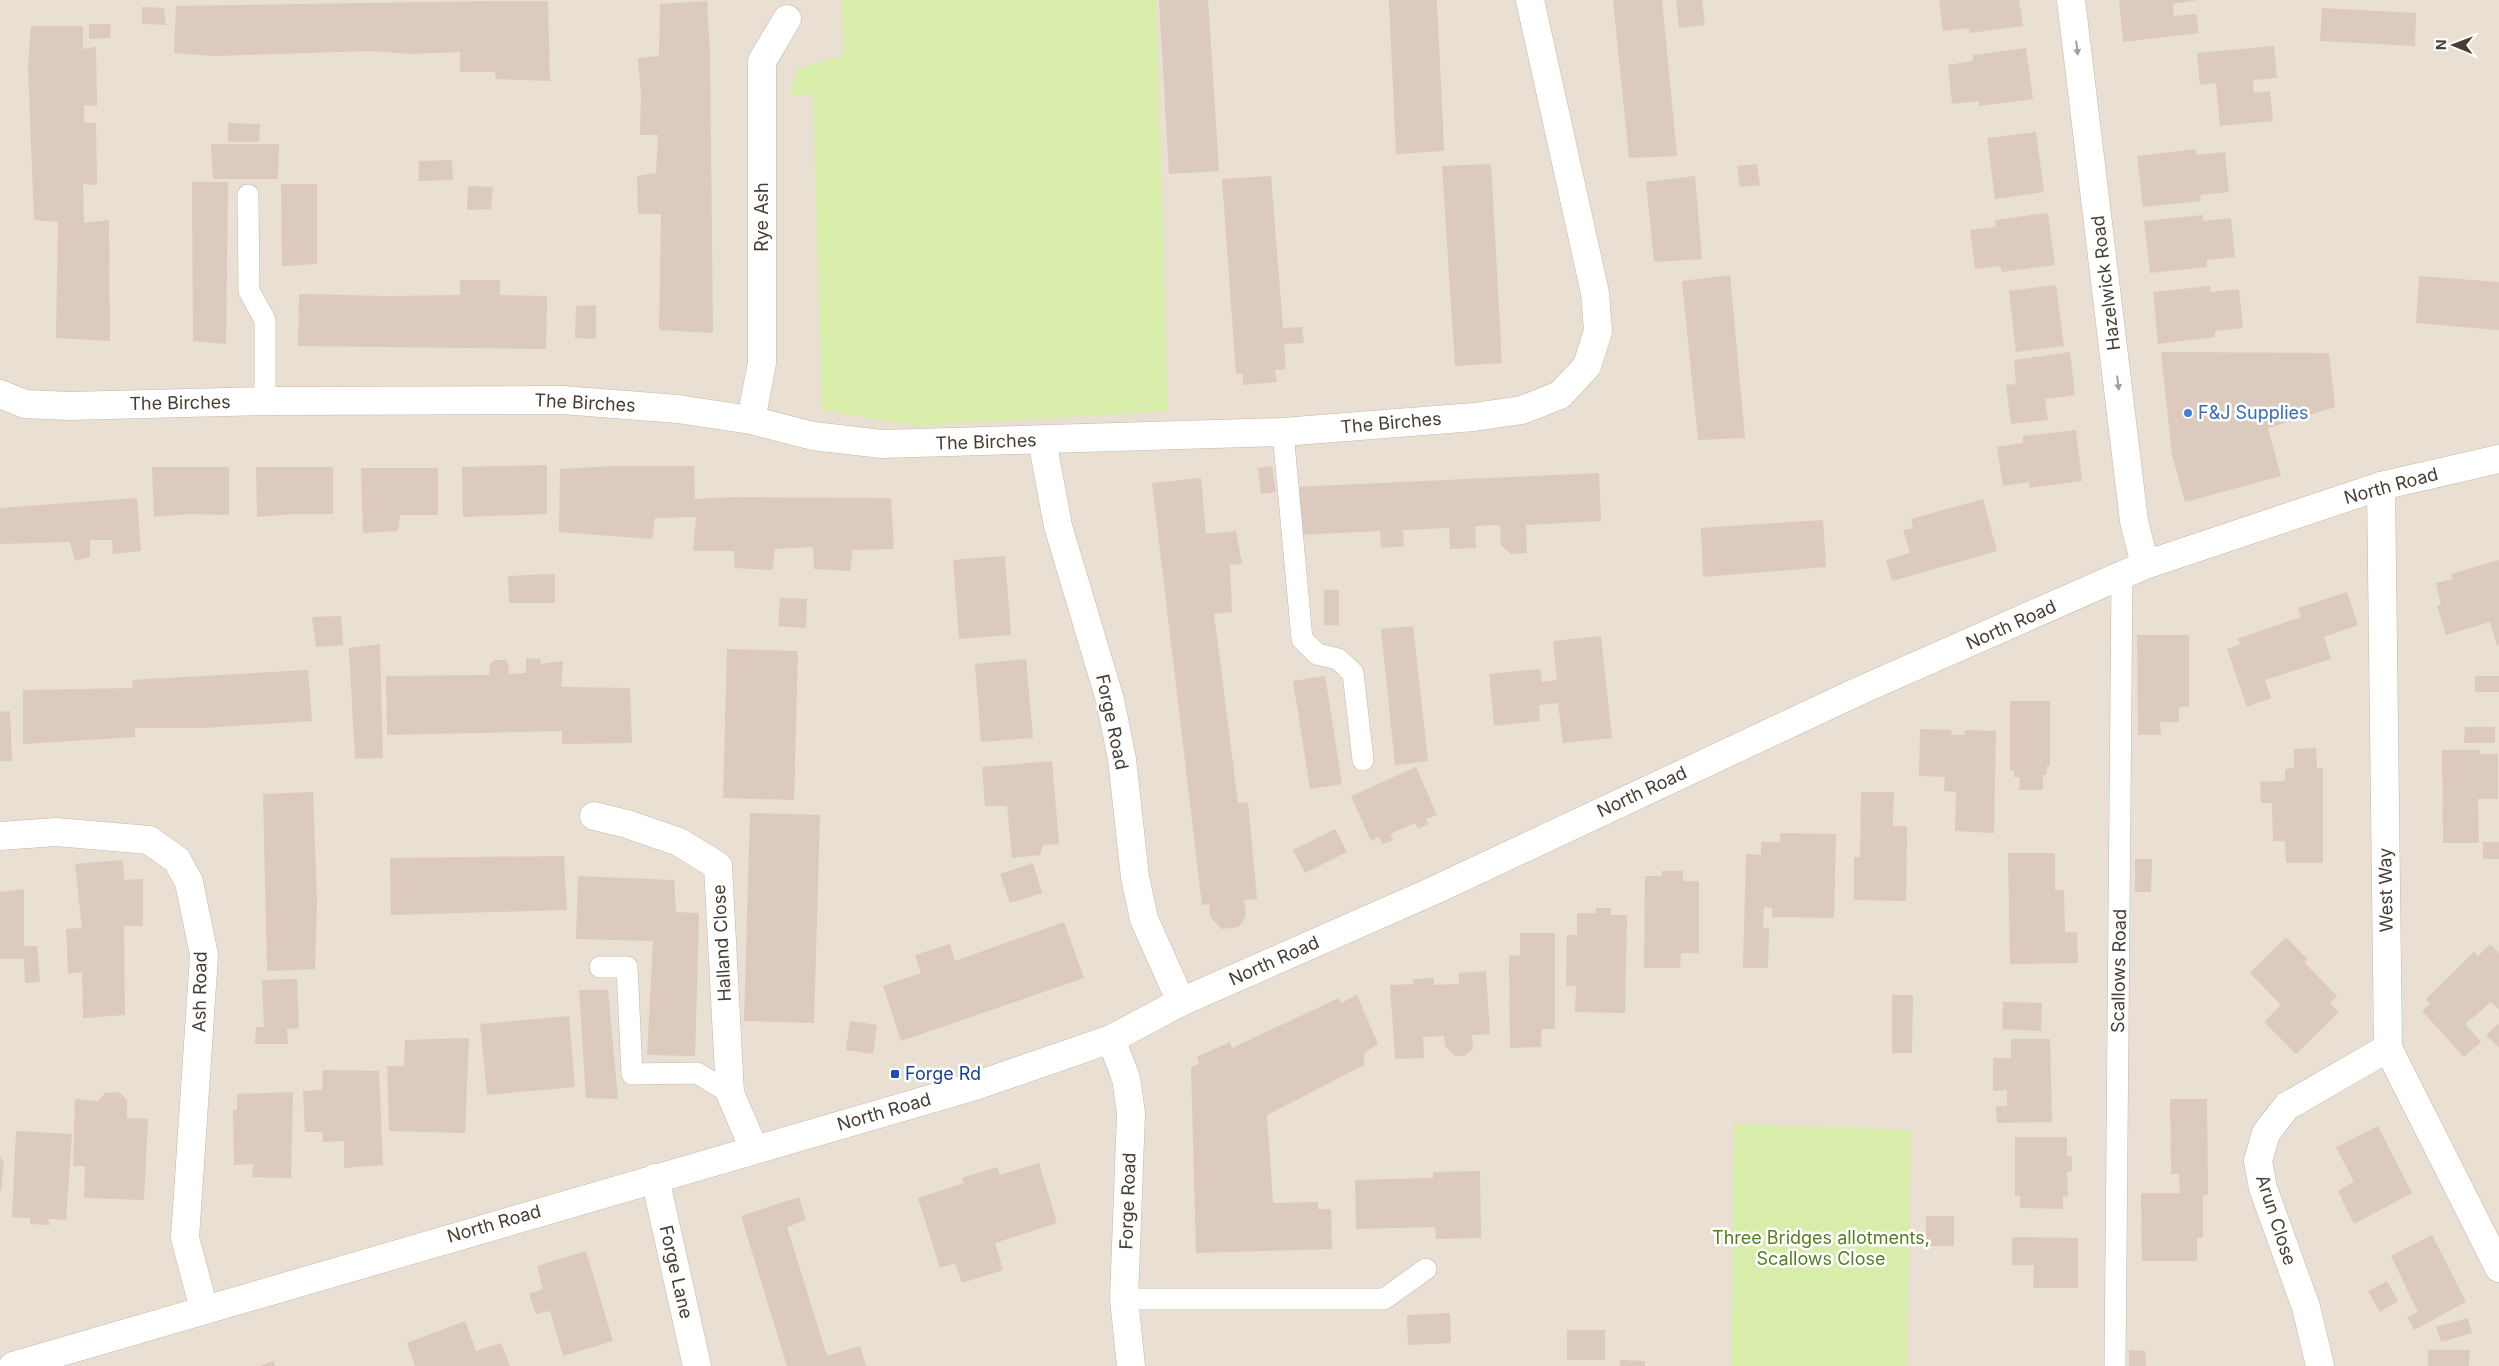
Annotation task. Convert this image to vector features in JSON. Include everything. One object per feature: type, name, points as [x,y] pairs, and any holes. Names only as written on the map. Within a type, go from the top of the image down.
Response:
[{"type":"street","name":"The Birches","points":[[0,394],[25,404],[69,406],[265,401],[562,400],[669,408],[751,420],[813,436],[882,444],[1283,432],[1474,417],[1522,410],[1560,395],[1587,366],[1598,330],[1594,293],[1530,0]]},
{"type":"street","name":"Hazelwick Road","points":[[2071,0],[2134,520],[2134,570]]},
{"type":"street","name":"Rye Ash","points":[[751,420],[762,363],[762,61],[787,19]]},
{"type":"street","name":"Forge Road","points":[[1042,440],[1058,526],[1110,700],[1122,759],[1136,876],[1144,919],[1182,1002]]},
{"type":"street","name":"North Road","points":[[13,1366],[975,1086],[1110,1039],[1182,1002],[1435,890],[1858,691],[2134,570],[2381,486],[2499,458]]},
{"type":"street","name":"West Way","points":[[2381,486],[2388,1048],[2499,1268]]},
{"type":"street","name":"Halland Close","points":[[594,816],[627,824],[679,842],[718,866],[730,1093],[754,1150]]},
{"type":"street","name":"Ash Road","points":[[0,836],[56,832],[149,840],[177,860],[189,882],[204,955],[185,1238],[204,1309]]},
{"type":"street","name":"Forge Road","points":[[1110,1039],[1126,1078],[1131,1113],[1124,1299],[1131,1366]]},
{"type":"street","name":"Arun Close","points":[[2320,1366],[2306,1307],[2263,1188],[2258,1161],[2266,1133],[2288,1106],[2388,1048]]},
{"type":"street","name":"Forge Lane","points":[[655,1178],[697,1366]]},
{"type":"lane","points":[[248,195],[248,291],[265,320],[265,401]]},
{"type":"lane","points":[[1283,432],[1302,639],[1317,654],[1338,660],[1353,673],[1363,760]]},
{"type":"lane","name":"Scallows Road","points":[[2115,1366],[2134,570]]},
{"type":"lane","points":[[600,967],[627,968],[632,1074],[697,1073],[730,1093]]},
{"type":"lane","points":[[1124,1299],[1384,1299],[1426,1269]]},
{"type":"shaded area","points":[[0,0],[2499,0],[2499,1366],[0,1366]]},
{"type":"green space","points":[[842,0],[1156,0],[1168,411],[917,426],[822,410],[813,94],[790,97],[796,69],[843,56]]},
{"type":"green space","name":"Three Bridges allotments, Scallows Close","points":[[1734,1124],[1911,1130],[1907,1366],[1731,1366]]},
{"type":"building","points":[[1159,0],[1208,0],[1219,171],[1169,174]]},
{"type":"building","points":[[1389,0],[1437,0],[1444,151],[1396,154]]},
{"type":"building","points":[[1613,0],[1662,0],[1677,156],[1629,158]]},
{"type":"building","points":[[1676,0],[1702,0],[1705,25],[1679,28]]},
{"type":"building","points":[[1939,0],[2019,0],[2023,26],[1970,33],[1969,28],[1943,31]]},
{"type":"building","points":[[2119,0],[2198,0],[2173,4],[2174,16],[2196,14],[2199,33],[2123,42]]},
{"type":"building","points":[[548,1],[550,81],[496,79],[495,72],[460,72],[460,52],[410,54],[371,51],[213,56],[174,53],[176,6]]},
{"type":"building","points":[[707,1],[710,55],[713,333],[659,330],[661,214],[638,214],[637,176],[656,173],[658,135],[640,135],[641,95],[638,58],[659,56],[660,4]]},
{"type":"building","points":[[142,7],[164,8],[166,25],[142,24]]},
{"type":"building","points":[[2322,8],[2416,13],[2415,46],[2320,41]]},
{"type":"building","points":[[89,24],[111,24],[110,38],[89,39]]},
{"type":"building","points":[[31,26],[83,26],[83,49],[96,47],[97,106],[84,105],[84,122],[96,123],[97,185],[83,184],[84,223],[109,220],[110,341],[56,338],[58,222],[34,220],[28,65]]},
{"type":"building","points":[[2274,46],[2277,78],[2253,80],[2254,93],[2270,91],[2273,121],[2220,126],[2216,83],[2200,85],[2197,53]]},
{"type":"building","points":[[2026,48],[2033,99],[1979,106],[1979,101],[1952,104],[1948,65],[1973,61],[1973,55]]},
{"type":"building","points":[[228,123],[260,124],[259,142],[228,142]]},
{"type":"building","points":[[2036,132],[2044,192],[1995,199],[1987,138]]},
{"type":"building","points":[[211,144],[279,144],[278,179],[213,179]]},
{"type":"building","points":[[2196,149],[2196,155],[2225,152],[2229,192],[2200,195],[2201,201],[2143,207],[2137,156]]},
{"type":"building","points":[[452,160],[453,180],[418,181],[419,161]]},
{"type":"building","points":[[1491,164],[1502,363],[1455,366],[1442,166]]},
{"type":"building","points":[[1757,164],[1760,185],[1740,187],[1737,166]]},
{"type":"building","points":[[1271,176],[1283,328],[1302,327],[1304,343],[1284,344],[1286,369],[1275,370],[1277,382],[1243,385],[1243,374],[1236,374],[1222,179]]},
{"type":"building","points":[[1695,176],[1702,259],[1654,262],[1646,182]]},
{"type":"building","points":[[192,182],[228,182],[226,344],[193,341]]},
{"type":"building","points":[[281,184],[317,184],[317,264],[282,266]]},
{"type":"building","points":[[468,186],[493,187],[491,209],[467,210]]},
{"type":"building","points":[[2048,213],[2055,265],[2002,272],[2000,266],[1975,269],[1970,230],[1996,227],[1995,220]]},
{"type":"building","points":[[2203,215],[2203,221],[2231,218],[2235,257],[2207,260],[2207,267],[2150,273],[2144,221]]},
{"type":"building","points":[[1730,275],[1745,438],[1698,440],[1682,281]]},
{"type":"building","points":[[2419,276],[2499,282],[2499,330],[2416,323]]},
{"type":"building","points":[[460,280],[500,280],[500,295],[547,296],[546,349],[298,346],[299,294],[460,295]]},
{"type":"building","points":[[2056,285],[2064,346],[2016,352],[2009,291]]},
{"type":"building","points":[[2210,286],[2211,292],[2239,289],[2243,328],[2215,331],[2215,337],[2158,344],[2153,292]]},
{"type":"building","points":[[596,305],[596,339],[575,338],[576,306]]},
{"type":"building","points":[[2070,352],[2075,395],[2045,399],[2048,420],[2011,424],[2006,385],[2016,384],[2014,360]]},
{"type":"building","points":[[2161,352],[2329,353],[2335,407],[2268,428],[2281,476],[2185,502],[2172,455]]},
{"type":"building","points":[[2076,430],[2082,481],[2029,488],[2029,482],[2003,486],[1997,447],[2023,443],[2023,436]]},
{"type":"building","points":[[547,465],[547,514],[463,517],[462,467]]},
{"type":"building","points":[[615,466],[694,466],[695,499],[734,497],[891,498],[894,549],[853,550],[850,571],[814,569],[813,547],[775,549],[772,570],[735,568],[734,551],[693,551],[696,517],[655,518],[652,539],[559,532],[560,469]]},
{"type":"building","points":[[1272,466],[1276,492],[1261,494],[1258,468]]},
{"type":"building","points":[[152,467],[229,467],[229,515],[190,514],[154,517]]},
{"type":"building","points":[[256,467],[333,467],[333,514],[257,517]]},
{"type":"building","points":[[361,468],[438,468],[438,515],[400,515],[398,531],[363,533]]},
{"type":"building","points":[[1599,473],[1601,521],[1526,525],[1527,553],[1511,554],[1501,545],[1500,525],[1475,526],[1476,548],[1450,549],[1449,528],[1403,530],[1404,546],[1381,548],[1380,531],[1298,535],[1296,487]]},
{"type":"building","points":[[1201,478],[1206,534],[1236,531],[1242,564],[1230,565],[1232,612],[1214,614],[1238,803],[1248,802],[1257,899],[1244,900],[1246,916],[1239,927],[1222,929],[1210,917],[1209,904],[1202,905],[1152,483]]},
{"type":"building","points":[[137,498],[141,551],[113,554],[112,540],[90,540],[90,557],[75,561],[70,542],[0,544],[0,508]]},
{"type":"building","points":[[1983,499],[1997,551],[1892,581],[1886,560],[1910,553],[1903,530],[1913,528],[1911,519]]},
{"type":"building","points":[[1823,520],[1826,567],[1703,577],[1701,528]]},
{"type":"building","points":[[1005,556],[1011,635],[959,639],[953,560]]},
{"type":"building","points":[[2499,560],[2499,645],[2497,646],[2490,622],[2446,635],[2437,606],[2441,605],[2436,583],[2452,579],[2451,574]]},
{"type":"building","points":[[555,574],[555,603],[509,603],[508,576]]},
{"type":"building","points":[[1324,590],[1339,590],[1339,625],[1324,625]]},
{"type":"building","points":[[2347,592],[2358,625],[2324,637],[2331,659],[2265,680],[2271,698],[2247,707],[2227,649],[2241,644],[2237,639],[2301,617],[2298,608]]},
{"type":"building","points":[[780,598],[807,599],[806,628],[778,626]]},
{"type":"building","points":[[341,616],[343,645],[316,647],[312,617]]},
{"type":"building","points":[[1413,626],[1428,761],[1395,765],[1381,629]]},
{"type":"building","points":[[2137,635],[2189,635],[2189,707],[2179,707],[2179,722],[2160,722],[2161,735],[2138,735]]},
{"type":"building","points":[[1601,636],[1612,738],[1563,743],[1558,703],[1539,705],[1540,721],[1494,726],[1489,674],[1540,669],[1542,682],[1557,680],[1553,641]]},
{"type":"building","points":[[380,644],[383,758],[355,759],[349,648]]},
{"type":"building","points":[[727,649],[798,651],[794,800],[723,798]]},
{"type":"building","points":[[526,658],[540,659],[541,664],[563,661],[561,687],[630,688],[632,743],[562,744],[562,731],[387,735],[386,676],[489,675],[490,664],[495,660],[506,660],[509,665],[508,674],[526,673]]},
{"type":"building","points":[[1026,659],[1033,738],[981,742],[975,664]]},
{"type":"building","points":[[308,670],[312,721],[203,728],[135,728],[135,737],[23,744],[23,690],[133,688],[132,680]]},
{"type":"building","points":[[1325,676],[1342,784],[1310,789],[1293,681]]},
{"type":"building","points":[[2475,676],[2499,676],[2499,692],[2475,692]]},
{"type":"building","points":[[2010,701],[2050,701],[2050,766],[2047,766],[2046,775],[2043,775],[2043,790],[2019,790],[2020,777],[2014,777],[2014,770],[2010,770]]},
{"type":"building","points":[[10,711],[12,761],[0,761],[0,712]]},
{"type":"building","points":[[2465,727],[2495,727],[2495,743],[2464,743]]},
{"type":"building","points":[[1920,729],[1952,730],[1951,735],[1965,735],[1965,730],[1996,731],[1994,833],[1955,831],[1956,792],[1944,791],[1945,777],[1919,776]]},
{"type":"building","points":[[2316,748],[2317,768],[2323,768],[2323,863],[2286,863],[2285,841],[2273,841],[2272,803],[2261,803],[2260,782],[2285,781],[2285,769],[2294,768],[2294,749]]},
{"type":"building","points":[[2442,750],[2480,750],[2480,754],[2498,754],[2498,799],[2478,799],[2479,843],[2443,843]]},
{"type":"building","points":[[1052,761],[1059,844],[1043,845],[1040,855],[1012,858],[1007,806],[985,806],[982,767]]},
{"type":"building","points":[[1416,767],[1437,815],[1426,819],[1428,824],[1418,829],[1415,823],[1390,834],[1393,840],[1383,844],[1379,837],[1371,841],[1351,796]]},
{"type":"building","points":[[313,792],[317,901],[315,969],[267,971],[263,794]]},
{"type":"building","points":[[1861,792],[1894,792],[1893,826],[1907,826],[1906,901],[1854,900],[1854,857],[1860,857]]},
{"type":"building","points":[[750,813],[820,815],[814,1023],[744,1021]]},
{"type":"building","points":[[1335,829],[1347,852],[1305,873],[1293,850]]},
{"type":"building","points":[[1780,833],[1836,834],[1834,918],[1772,917],[1772,908],[1764,907],[1763,928],[1769,928],[1768,968],[1743,968],[1746,854],[1761,855],[1761,842],[1780,842]]},
{"type":"building","points":[[2483,842],[2499,842],[2499,859],[2483,859]]},
{"type":"building","points":[[2008,853],[2055,853],[2055,890],[2064,890],[2065,932],[2077,932],[2078,963],[2010,964]]},
{"type":"building","points":[[564,856],[567,910],[391,915],[390,858]]},
{"type":"building","points":[[2135,859],[2152,859],[2151,892],[2135,892]]},
{"type":"building","points":[[123,860],[124,880],[143,879],[143,926],[124,926],[125,1015],[83,1018],[82,972],[68,974],[66,929],[82,928],[75,864]]},
{"type":"building","points":[[1033,863],[1042,893],[1010,903],[1000,874]]},
{"type":"building","points":[[1662,871],[1683,871],[1683,881],[1699,881],[1699,953],[1681,953],[1680,968],[1644,968],[1645,876],[1662,876]]},
{"type":"building","points":[[578,876],[674,880],[676,912],[699,913],[695,1056],[647,1055],[653,941],[576,939]]},
{"type":"building","points":[[24,889],[24,946],[37,946],[40,982],[25,983],[24,959],[0,959],[0,892]]},
{"type":"building","points":[[1596,908],[1611,908],[1610,915],[1627,915],[1625,1013],[1575,1012],[1576,986],[1566,986],[1567,935],[1577,935],[1577,913],[1596,913]]},
{"type":"building","points":[[1064,922],[1084,978],[901,1041],[883,986],[921,973],[915,955],[950,944],[955,961]]},
{"type":"building","points":[[1520,933],[1555,933],[1555,1029],[1542,1029],[1541,1047],[1510,1048],[1509,955],[1520,956]]},
{"type":"building","points":[[2286,937],[2307,959],[2304,962],[2337,996],[2330,1003],[2339,1012],[2296,1054],[2264,1022],[2281,1005],[2250,973]]},
{"type":"building","points":[[2490,944],[2499,953],[2499,1010],[2491,1002],[2465,1024],[2481,1042],[2464,1057],[2422,1011],[2430,1004],[2426,999],[2474,952],[2478,956]]},
{"type":"building","points":[[1486,971],[1490,1034],[1472,1035],[1473,1049],[1464,1056],[1455,1056],[1445,1046],[1444,1036],[1423,1037],[1424,1058],[1395,1059],[1390,985],[1413,984],[1413,979],[1434,978],[1434,985],[1459,984],[1459,973]]},
{"type":"building","points":[[297,979],[299,1028],[287,1029],[288,1044],[255,1044],[256,1027],[264,1027],[262,980]]},
{"type":"building","points":[[579,990],[608,990],[618,1099],[586,1098]]},
{"type":"building","points":[[1357,995],[1378,1044],[1364,1053],[1364,1065],[1267,1115],[1273,1203],[1318,1202],[1318,1209],[1331,1209],[1332,1249],[1196,1253],[1191,1067],[1199,1064],[1197,1057],[1230,1042],[1232,1048],[1339,998],[1341,1003]]},
{"type":"building","points":[[1892,995],[1913,995],[1912,1053],[1892,1053]]},
{"type":"building","points":[[2003,1002],[2042,1003],[2041,1031],[2002,1029]]},
{"type":"building","points":[[569,1016],[575,1087],[487,1095],[480,1024]]},
{"type":"building","points":[[850,1021],[877,1025],[873,1054],[846,1050]]},
{"type":"building","points":[[2499,1023],[2499,1048],[2486,1035]]},
{"type":"building","points":[[469,1038],[465,1133],[389,1131],[387,1066],[404,1066],[405,1040]]},
{"type":"building","points":[[2011,1039],[2050,1039],[2052,1122],[1997,1123],[1996,1106],[2007,1106],[2007,1090],[1993,1091],[1993,1058],[2011,1058]]},
{"type":"building","points":[[323,1070],[379,1071],[383,1165],[344,1168],[344,1141],[323,1142],[322,1132],[305,1132],[303,1091],[322,1090]]},
{"type":"building","points":[[119,1092],[127,1100],[127,1118],[148,1119],[144,1200],[84,1198],[85,1166],[73,1166],[75,1099],[98,1101],[105,1093]]},
{"type":"building","points":[[293,1092],[291,1178],[252,1177],[254,1164],[234,1165],[233,1110],[237,1110],[237,1094]]},
{"type":"building","points":[[2170,1099],[2207,1099],[2208,1195],[2203,1195],[2203,1238],[2197,1238],[2197,1261],[2142,1261],[2141,1193],[2180,1193],[2179,1174],[2171,1174]]},
{"type":"building","points":[[2378,1126],[2412,1193],[2354,1224],[2338,1191],[2354,1182],[2336,1147]]},
{"type":"building","points":[[16,1131],[72,1134],[66,1220],[48,1219],[50,1225],[30,1224],[30,1218],[12,1217]]},
{"type":"building","points":[[2015,1137],[2067,1137],[2067,1156],[2072,1156],[2072,1171],[2067,1172],[2068,1197],[2063,1195],[2063,1209],[2020,1208],[2020,1196],[2015,1197]]},
{"type":"building","points":[[0,1156],[4,1163],[1,1191],[0,1191]]},
{"type":"building","points":[[1039,1163],[1057,1223],[995,1243],[1003,1270],[962,1283],[955,1263],[940,1268],[918,1198],[964,1183],[962,1178],[997,1167],[1000,1175]]},
{"type":"building","points":[[1480,1171],[1481,1238],[1436,1239],[1435,1227],[1356,1229],[1355,1180],[1433,1178],[1433,1172]]},
{"type":"building","points":[[799,1197],[806,1220],[787,1227],[827,1356],[860,1346],[866,1366],[787,1366],[741,1216]]},
{"type":"building","points":[[1926,1216],[1954,1216],[1954,1246],[1926,1246]]},
{"type":"building","points":[[2432,1235],[2466,1302],[2414,1330],[2407,1317],[2418,1312],[2391,1256]]},
{"type":"building","points":[[2012,1237],[2078,1238],[2078,1288],[2033,1288],[2034,1265],[2012,1265]]},
{"type":"building","points":[[586,1251],[613,1341],[563,1356],[550,1311],[536,1314],[529,1294],[543,1289],[537,1266]]},
{"type":"building","points":[[2387,1281],[2398,1301],[2380,1312],[2368,1291]]},
{"type":"building","points":[[1450,1313],[1451,1343],[1408,1345],[1407,1315]]},
{"type":"building","points":[[2468,1318],[2472,1333],[2441,1342],[2436,1327]]},
{"type":"building","points":[[465,1321],[476,1351],[501,1343],[510,1366],[415,1366],[407,1343]]},
{"type":"building","points":[[1567,1330],[1605,1330],[1605,1360],[1567,1360]]},
{"type":"building","points":[[2129,1350],[2145,1351],[2146,1366],[2129,1366]]},
{"type":"building","points":[[2428,1350],[2470,1350],[2469,1366],[2428,1366]]},
{"type":"building","points":[[1620,1360],[1645,1361],[1645,1366],[1620,1366]]},
{"type":"building","points":[[273,1361],[275,1366],[260,1366]]},
{"type":"place","name":"F&J Supplies","points":[[2188,413]]},
{"type":"place","name":"Forge Rd","points":[[895,1074]]}]
